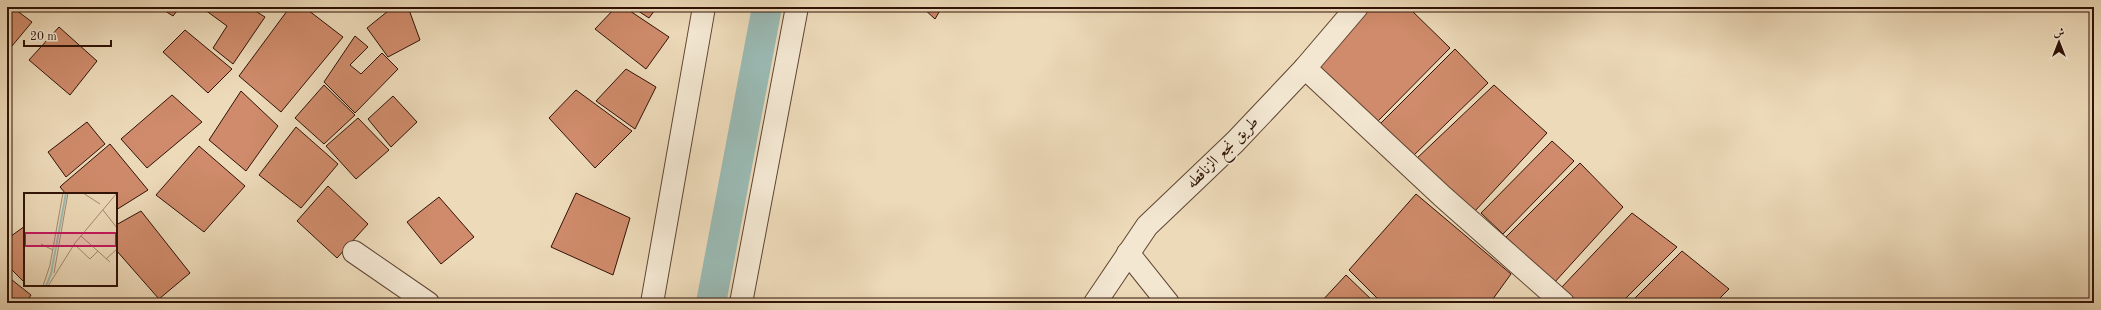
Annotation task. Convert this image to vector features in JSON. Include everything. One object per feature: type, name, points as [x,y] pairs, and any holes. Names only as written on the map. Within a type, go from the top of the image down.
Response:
[{"type":"street","points":[[652,303],[704,7]]},
{"type":"street","points":[[741,303],[797,7]]},
{"type":"street","name":"طريق نجع الزناقطه","points":[[1095,303],[1147,226],[1235,142],[1305,68],[1357,7]]},
{"type":"street","points":[[1305,68],[1442,196],[1563,303]]},
{"type":"street","points":[[354,252],[428,303]]},
{"type":"street","points":[[1128,253],[1168,303]]},
{"type":"building","points":[[7,7],[12,7],[32,22],[7,52]]},
{"type":"building","points":[[159,7],[180,7],[173,16]]},
{"type":"building","points":[[201,7],[249,7],[265,17],[233,64],[213,48],[227,26]]},
{"type":"building","points":[[290,7],[304,7],[343,37],[281,112],[239,76]]},
{"type":"building","points":[[393,7],[408,7],[420,40],[388,57],[367,28]]},
{"type":"building","points":[[616,7],[624,7],[669,37],[646,69],[595,29]]},
{"type":"building","points":[[632,7],[657,7],[649,18]]},
{"type":"building","points":[[922,7],[942,7],[935,19]]},
{"type":"building","points":[[1362,7],[1408,7],[1450,48],[1378,121],[1312,64]]},
{"type":"building","points":[[59,27],[97,61],[70,95],[29,60]]},
{"type":"building","points":[[185,30],[232,69],[208,93],[163,52]]},
{"type":"building","points":[[355,36],[368,47],[350,65],[361,74],[382,53],[398,69],[355,113],[324,82]]},
{"type":"building","points":[[1455,49],[1488,83],[1412,157],[1379,125]]},
{"type":"building","points":[[626,69],[656,87],[635,129],[596,101]]},
{"type":"building","points":[[324,85],[355,115],[324,144],[295,118]]},
{"type":"building","points":[[1494,85],[1547,133],[1475,211],[1414,161]]},
{"type":"building","points":[[576,90],[632,131],[595,168],[549,118]]},
{"type":"building","points":[[241,91],[278,126],[246,171],[209,140]]},
{"type":"building","points":[[172,95],[202,122],[147,168],[121,139]]},
{"type":"building","points":[[393,96],[417,122],[391,147],[368,119]]},
{"type":"building","points":[[358,118],[389,150],[356,179],[326,146]]},
{"type":"building","points":[[87,122],[105,144],[66,177],[48,152]]},
{"type":"building","points":[[296,127],[338,164],[301,208],[259,175]]},
{"type":"building","points":[[1552,141],[1574,161],[1503,234],[1481,213]]},
{"type":"building","points":[[110,144],[148,190],[117,209],[117,193],[65,193],[60,187]]},
{"type":"building","points":[[199,146],[245,186],[204,232],[156,195]]},
{"type":"building","points":[[1580,163],[1623,207],[1554,283],[1506,237]]},
{"type":"building","points":[[328,186],[368,224],[337,258],[297,221]]},
{"type":"building","points":[[576,193],[630,218],[613,275],[551,247]]},
{"type":"building","points":[[1416,194],[1511,274],[1490,303],[1382,303],[1349,270]]},
{"type":"building","points":[[439,197],[474,237],[441,264],[407,222]]},
{"type":"building","points":[[141,211],[190,273],[159,299],[117,251],[117,224]]},
{"type":"building","points":[[1632,213],[1677,247],[1621,303],[1575,303],[1560,289]]},
{"type":"building","points":[[24,227],[24,282],[7,265],[7,239]]},
{"type":"building","points":[[1682,251],[1729,289],[1715,303],[1630,303]]},
{"type":"building","points":[[1346,275],[1375,303],[1320,303]]},
{"type":"building","points":[[7,276],[31,295],[26,303],[7,303]]},
{"type":"waterway","points":[[711,303],[767,7]]}]
